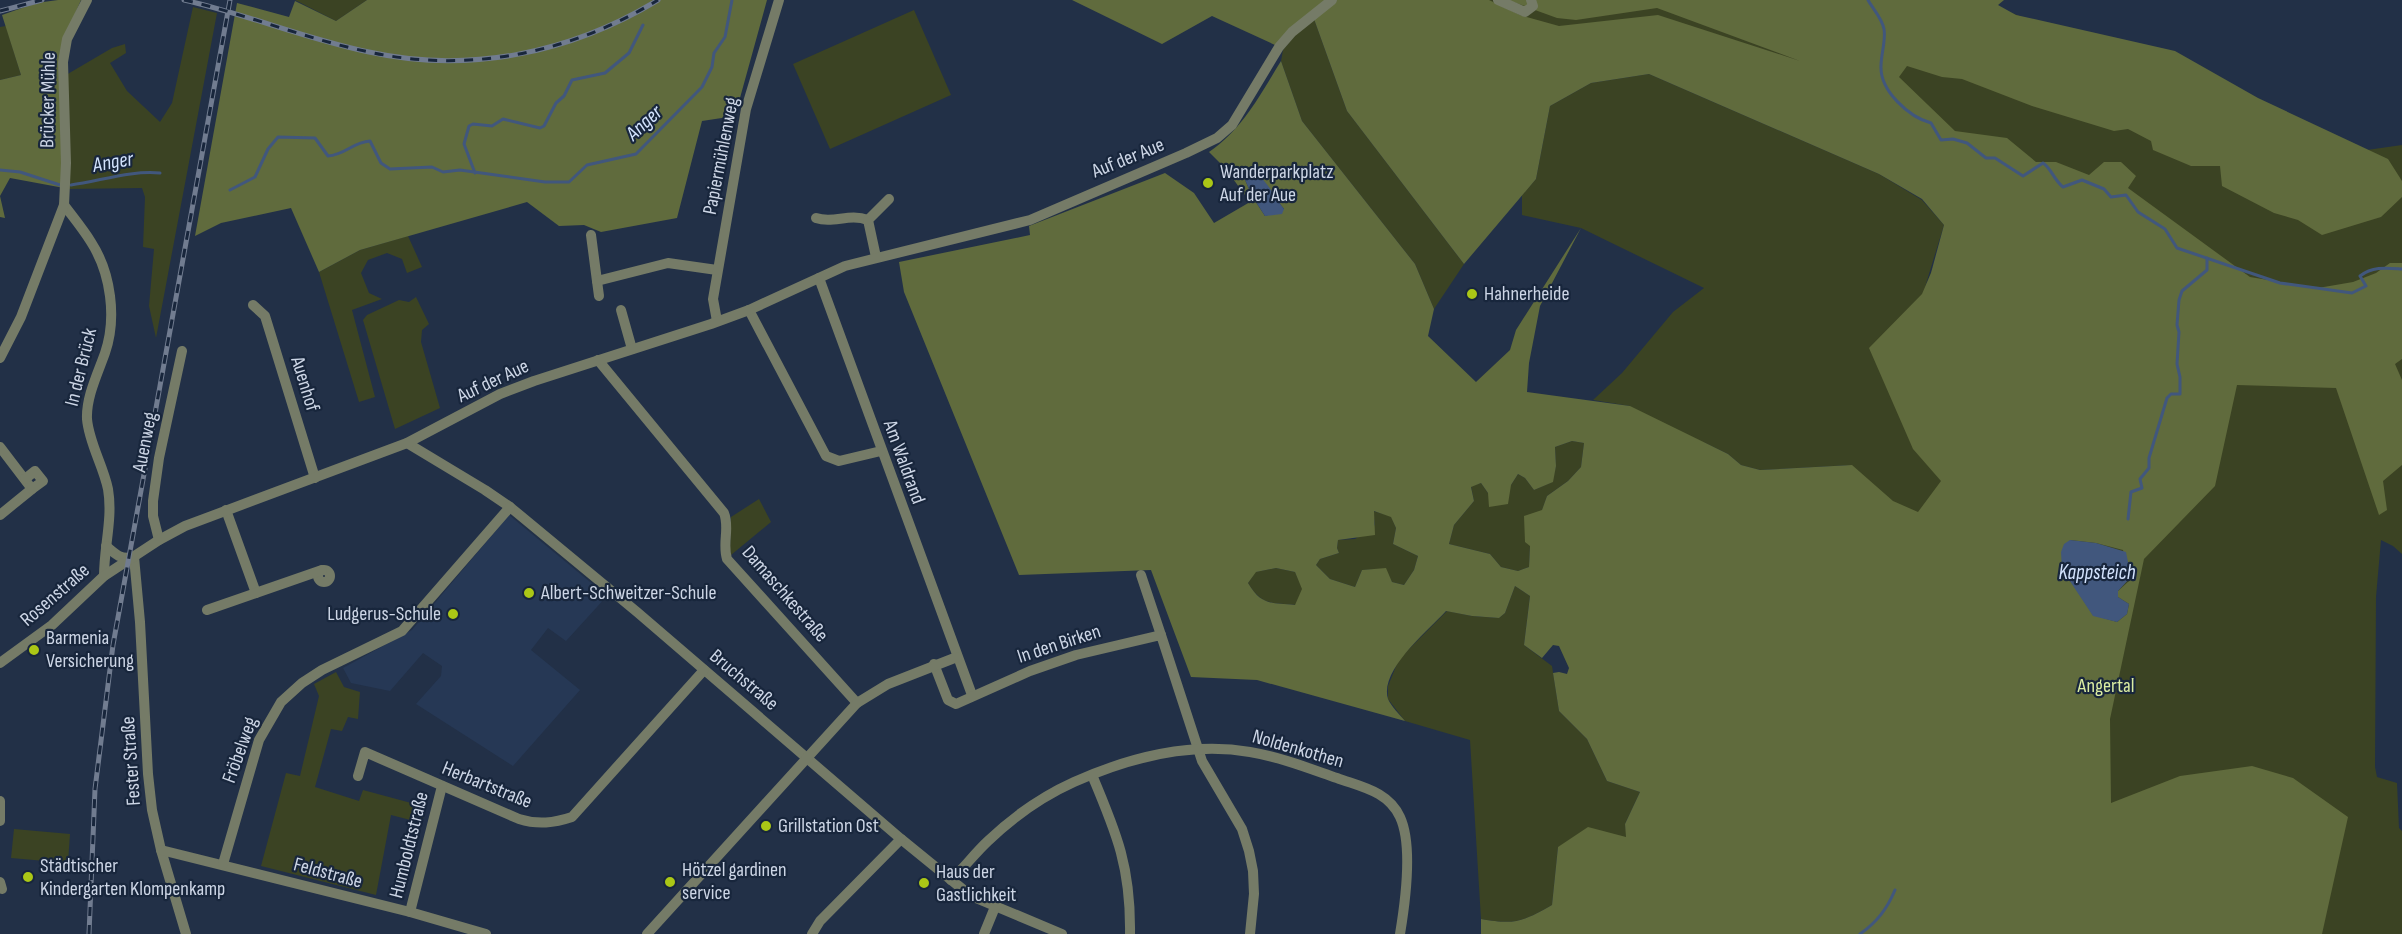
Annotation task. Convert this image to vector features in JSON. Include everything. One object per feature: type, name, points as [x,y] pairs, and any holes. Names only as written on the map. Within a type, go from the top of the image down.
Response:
[{"type":"street","name":"Brücker Mühle","points":[[0,358],[21,317],[64,205],[63,62],[67,39],[87,0]]},
{"type":"street","name":"Papiermühlenweg","points":[[717,321],[713,305],[717,270],[746,109],[779,0]]},
{"type":"street","name":"Auf der Aue","points":[[134,557],[185,526],[407,442],[500,394],[749,310],[845,266],[1030,220],[1186,153],[1217,138],[1237,117],[1279,47],[1292,32],[1332,0]]},
{"type":"street","points":[[1498,0],[1522,12],[1531,4]]},
{"type":"street","points":[[867,220],[889,199]]},
{"type":"street","name":"In der Brück","points":[[64,205],[99,256],[110,298],[110,329],[107,346],[88,402],[87,419],[108,491],[106,546],[109,573]]},
{"type":"street","points":[[816,218],[824,221],[858,216],[867,220]]},
{"type":"street","points":[[867,220],[876,257]]},
{"type":"street","points":[[591,235],[599,296]]},
{"type":"street","points":[[597,281],[650,266],[674,262],[717,270]]},
{"type":"street","name":"Am Waldrand","points":[[819,278],[957,657]]},
{"type":"street","name":"Auenhof","points":[[254,305],[265,316],[315,478]]},
{"type":"street","points":[[621,310],[632,349]]},
{"type":"street","points":[[749,310],[825,456],[839,461],[881,451]]},
{"type":"street","name":"Auenweg","points":[[159,540],[153,516],[153,501],[159,458],[182,351]]},
{"type":"street","name":"Damaschkestraße","points":[[598,360],[724,513],[727,525],[725,546],[727,559],[857,703]]},
{"type":"street","name":"Bruchstraße","points":[[407,442],[510,507],[971,896],[1062,934]]},
{"type":"street","points":[[0,447],[33,489],[0,515]]},
{"type":"street","name":"Fröbelweg","points":[[223,864],[259,740],[281,702],[302,683],[322,670],[402,631],[510,507]]},
{"type":"street","points":[[226,510],[256,593]]},
{"type":"street","points":[[106,546],[122,558],[134,557]]},
{"type":"street","name":"Rosenstraße","points":[[0,663],[52,625],[109,573],[134,557]]},
{"type":"street","name":"Fester Straße","points":[[134,557],[152,810],[161,850],[186,934]]},
{"type":"street","points":[[207,610],[322,570]]},
{"type":"street","points":[[109,573],[125,572],[137,581]]},
{"type":"street","points":[[1141,575],[1205,766],[1242,829],[1249,851],[1254,894],[1250,934]]},
{"type":"street","name":"In den Birken","points":[[934,664],[951,703],[959,703],[972,695],[1030,671],[1076,655],[1161,635]]},
{"type":"street","points":[[647,934],[857,703],[888,684],[934,664],[957,657],[972,695]]},
{"type":"street","name":"Herbartstraße","points":[[358,776],[365,752],[529,822],[549,823],[572,817],[704,670]]},
{"type":"street","name":"Noldenkothen","points":[[951,880],[987,841],[1028,808],[1058,790],[1092,775],[1150,756],[1199,750],[1233,750],[1265,755],[1370,789],[1390,802],[1401,819],[1406,856],[1406,886],[1400,934]]},
{"type":"street","points":[[1092,775],[1122,849],[1130,896],[1130,934]]},
{"type":"street","name":"Humboldtstraße","points":[[411,912],[442,786]]},
{"type":"street","points":[[0,801],[0,821]]},
{"type":"street","points":[[812,934],[820,921],[901,838]]},
{"type":"street","name":"Feldstraße","points":[[161,850],[411,912],[486,934]]},
{"type":"street","points":[[984,934],[995,907]]},
{"type":"shaded area","points":[[509,515],[607,596],[566,641],[548,628],[531,650],[580,690],[513,766],[416,704],[441,676],[442,666],[423,653],[390,691],[351,683],[343,668],[412,630]]},
{"type":"green space","points":[[81,0],[64,39],[64,188],[10,178],[0,196],[0,80],[21,75],[2,15],[36,3]]},
{"type":"green space","points":[[295,0],[367,0],[336,21]]},
{"type":"green space","points":[[367,0],[767,0],[735,116],[702,121],[677,218],[601,232],[584,225],[559,226],[527,202],[360,250],[319,272],[291,208],[221,223],[195,236],[237,3],[289,17],[295,1],[336,21]]},
{"type":"green space","points":[[1072,0],[1325,0],[1275,45],[1212,16],[1162,44]]},
{"type":"green space","points":[[1336,0],[1489,0],[1520,15],[1559,26],[1658,15],[1800,61],[1657,8],[1576,20],[1557,18],[1508,0],[2004,0],[1998,5],[2016,15],[2175,51],[2258,98],[2388,159],[2402,181],[2402,197],[2381,217],[2322,235],[2298,220],[2274,213],[2222,186],[2220,166],[2191,166],[2153,150],[2151,141],[2128,129],[2114,131],[2032,106],[1962,79],[1942,77],[1907,66],[1899,77],[1955,131],[2007,138],[2036,162],[2056,162],[2089,175],[2104,162],[2121,162],[2136,176],[2128,188],[2250,277],[2318,288],[2353,282],[2376,273],[2390,263],[2402,263],[2402,359],[2395,364],[2402,380],[2402,465],[2383,481],[2387,510],[2379,515],[2336,388],[2237,385],[2215,486],[2144,559],[2110,719],[2111,803],[2180,776],[2252,766],[2293,778],[2348,817],[2322,934],[1481,934],[1481,919],[1502,922],[1518,921],[1552,905],[1558,847],[1588,827],[1626,837],[1625,824],[1640,792],[1607,781],[1587,739],[1559,711],[1553,673],[1567,674],[1569,668],[1559,646],[1553,645],[1542,658],[1524,645],[1530,596],[1515,586],[1505,613],[1499,618],[1446,611],[1407,651],[1391,676],[1387,688],[1388,699],[1405,721],[1257,680],[1191,677],[1151,570],[1019,575],[904,292],[899,262],[1030,235],[1029,226],[1165,173],[1194,193],[1214,223],[1250,202],[1225,168],[1209,152],[1232,133],[1241,122],[1281,61],[1302,121],[1415,264],[1434,309],[1428,336],[1476,382],[1510,350],[1516,330],[1581,228],[1540,306],[1529,363],[1527,392],[1630,406],[1728,454],[1741,465],[1760,470],[1852,465],[1893,501],[1918,512],[1941,481],[1913,449],[1869,348],[1922,294],[1931,273],[1944,225],[1922,199],[1879,174],[1649,74],[1591,83],[1550,106],[1536,179],[1464,264],[1347,111],[1314,19]],"holes":[[[1254,171],[1284,209],[1265,216],[1252,196],[1243,175]],[[1572,441],[1584,443],[1581,467],[1568,481],[1547,496],[1542,510],[1524,516],[1525,542],[1530,546],[1529,567],[1518,571],[1501,567],[1490,554],[1449,544],[1454,525],[1474,501],[1471,487],[1481,483],[1488,493],[1489,507],[1508,504],[1511,485],[1518,474],[1525,478],[1534,490],[1553,482],[1556,466],[1555,447]],[[1374,511],[1391,517],[1396,528],[1393,544],[1418,556],[1414,570],[1404,585],[1392,582],[1386,568],[1362,570],[1355,587],[1330,579],[1316,565],[1320,559],[1339,553],[1338,540],[1375,535]],[[2070,540],[2096,543],[2123,550],[2129,581],[2118,591],[2118,597],[2129,604],[2127,614],[2117,622],[2093,615],[2062,568]],[[1276,568],[1295,572],[1302,589],[1295,605],[1279,604],[1262,599],[1248,583],[1256,572]]]},
{"type":"green space","name":"Angertal","points":[[1439,0],[1998,0],[1994,6],[2360,151],[2402,145],[2402,554],[2381,540],[2376,597],[2375,767],[2377,777],[2397,783],[2399,828],[2402,831],[2402,934],[1706,934],[1630,406],[1593,400],[1622,373],[1673,312],[1704,288],[1581,228],[1522,215],[1522,195],[1536,179],[1550,106],[1591,83],[1649,74],[1879,174],[1922,200],[1944,225],[1925,287],[1952,222],[1858,144]],"holes":[[[1703,442],[1728,454],[1741,465],[1760,470],[1852,465],[1771,477],[1740,468]]]},
{"type":"green space","points":[[193,7],[217,13],[156,338],[149,306],[154,249],[143,247],[145,197],[142,188],[67,189],[66,75],[112,48],[125,44],[126,53],[110,63],[127,91],[160,122],[172,103]]},
{"type":"green space","points":[[914,10],[951,95],[830,149],[793,64]]},
{"type":"green space","points":[[1314,19],[1347,111],[1464,264],[1434,309],[1415,264],[1302,121],[1281,61],[1283,50],[1295,35]]},
{"type":"green space","points":[[6,26],[21,75],[0,80],[0,27]]},
{"type":"green space","points":[[0,196],[5,218],[0,217]]},
{"type":"green space","points":[[408,236],[422,267],[407,273],[402,259],[387,253],[368,260],[361,273],[369,293],[382,299],[352,310],[375,397],[359,402],[319,272],[360,250]]},
{"type":"green space","points":[[416,297],[429,324],[422,330],[421,342],[440,408],[395,429],[363,320],[367,315],[399,300],[409,302]]},
{"type":"green space","points":[[1572,441],[1584,443],[1581,467],[1568,481],[1547,496],[1530,546],[1529,567],[1518,571],[1501,567],[1490,554],[1449,544],[1454,525],[1474,501],[1471,486],[1481,483],[1488,493],[1511,485],[1518,474],[1525,478],[1534,490],[1552,482],[1556,466],[1555,447]]},
{"type":"green space","points":[[759,499],[771,522],[731,555],[731,517]]},
{"type":"green space","points":[[1373,511],[1391,516],[1396,528],[1393,544],[1418,556],[1414,570],[1404,585],[1392,582],[1385,569],[1362,570],[1355,587],[1330,579],[1316,565],[1320,559],[1339,553],[1338,540],[1355,539],[1375,525]]},
{"type":"green space","points":[[1276,568],[1295,572],[1303,589],[1296,605],[1273,603],[1262,599],[1248,583],[1255,572]]},
{"type":"green space","points":[[1515,586],[1530,596],[1524,645],[1552,666],[1559,711],[1587,739],[1607,781],[1640,792],[1625,824],[1627,837],[1558,847],[1552,905],[1518,921],[1502,922],[1481,919],[1470,740],[1405,721],[1388,699],[1388,686],[1399,659],[1447,611],[1499,618],[1505,613]]},
{"type":"green space","points":[[336,672],[344,687],[360,692],[358,719],[348,717],[342,731],[331,729],[315,787],[359,801],[363,790],[426,807],[422,823],[391,815],[376,895],[261,866],[286,773],[300,776],[319,696],[314,684]]},
{"type":"green space","points":[[14,829],[70,834],[68,863],[11,858]]},
{"type":"water","points":[[1248,169],[1259,175],[1268,186],[1284,209],[1282,214],[1265,216],[1252,196],[1243,175]]},
{"type":"water","name":"Kappsteich","points":[[2070,540],[2096,543],[2126,552],[2131,577],[2118,591],[2118,597],[2129,604],[2127,614],[2117,622],[2093,616],[2062,569],[2061,552],[2064,544]]},
{"type":"waterway","name":"Anger","points":[[230,190],[255,177],[268,149],[278,137],[315,138],[328,156],[370,141],[381,163],[390,169],[432,167],[443,172],[460,170],[545,182],[569,182],[587,165],[636,154],[702,87],[712,67],[714,53],[725,37],[732,0]]},
{"type":"waterway","points":[[1868,0],[1884,29],[1881,66],[1885,85],[1905,109],[1931,123],[1941,140],[1953,139],[1967,143],[1986,158],[1995,158],[2023,176],[2043,163],[2063,187],[2082,180],[2104,189],[2111,197],[2126,195],[2138,212],[2165,229],[2177,248],[2280,283],[2352,293],[2366,286],[2360,276],[2365,273],[2380,268],[2402,269]]},
{"type":"waterway","name":"Anger","points":[[475,173],[464,144],[469,126],[473,124],[492,126],[503,119],[540,128],[544,126],[572,80],[605,73],[629,53],[643,25]]},
{"type":"waterway","name":"Anger","points":[[0,170],[20,172],[60,185]]},
{"type":"waterway","name":"Anger","points":[[71,185],[127,174],[160,173]]},
{"type":"waterway","points":[[2128,519],[2131,492],[2142,488],[2140,479],[2149,468],[2149,458],[2167,398],[2171,394],[2180,394],[2177,364],[2179,300],[2182,291],[2207,270],[2207,258]]},
{"type":"waterway","points":[[1860,934],[1881,915],[1895,890]]},
{"type":"railway","points":[[0,11],[42,0]]},
{"type":"railway","points":[[184,0],[346,47],[407,58],[444,61],[481,59],[555,46],[590,34],[658,0]]},
{"type":"railway","points":[[89,934],[95,789],[113,645],[230,0]]},
{"type":"place","name":"Wanderparkplatz Auf der Aue","points":[[1208,183]]},
{"type":"place","name":"Hahnerheide","points":[[1472,294]]},
{"type":"place","name":"Albert-Schweitzer-Schule","points":[[529,593]]},
{"type":"place","name":"Ludgerus-Schule","points":[[453,614]]},
{"type":"place","name":"Barmenia Versicherung","points":[[34,650]]},
{"type":"place","name":"Grillstation Ost","points":[[766,826]]},
{"type":"place","name":"Städtischer Kindergarten Klompenkamp","points":[[28,877]]},
{"type":"place","name":"Hötzel gardinen service","points":[[670,882]]},
{"type":"place","name":"Haus der Gastlichkeit","points":[[924,883]]}]
